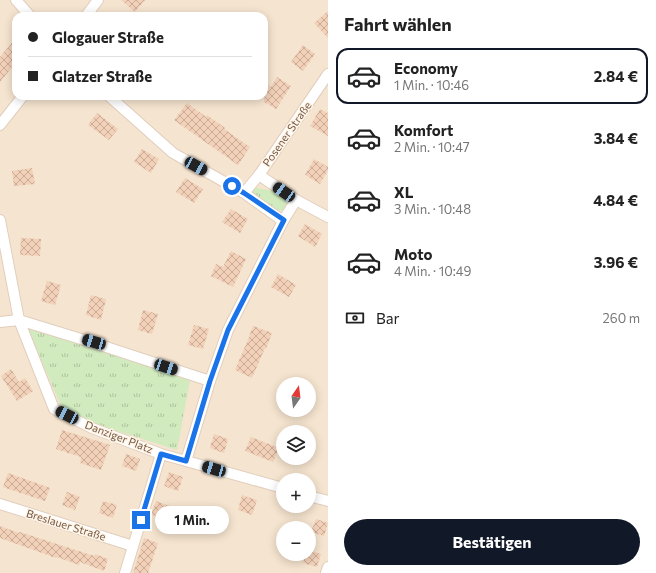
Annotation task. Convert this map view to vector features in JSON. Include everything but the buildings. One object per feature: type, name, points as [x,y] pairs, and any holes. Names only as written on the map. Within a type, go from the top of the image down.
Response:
[{"type":"street","points":[[16,0],[26,12]]},
{"type":"street","points":[[89,12],[98,0]]},
{"type":"street","name":"Posener Straße","points":[[244,193],[259,175],[328,74]]},
{"type":"street","points":[[0,125],[20,100]]},
{"type":"street","points":[[113,100],[172,153],[244,193],[284,220]]},
{"type":"street","points":[[259,175],[296,200],[328,218]]},
{"type":"street","points":[[186,461],[210,381],[228,330],[284,220],[296,200]]},
{"type":"street","name":"Danziger Platz","points":[[0,220],[19,320],[54,409],[92,428],[161,454],[276,486]]},
{"type":"street","points":[[0,322],[19,320],[94,342],[210,381]]},
{"type":"street","points":[[125,573],[161,454]]},
{"type":"street","points":[[316,498],[328,501]]},
{"type":"street","name":"Breslauer Straße","points":[[0,504],[133,546]]},
{"type":"street","points":[[326,573],[328,568]]},
{"type":"shaded area","points":[[0,0],[328,0],[328,573],[0,573]]},
{"type":"green space","points":[[253,187],[278,193],[285,199],[287,204],[284,210],[276,210],[251,193]]},
{"type":"green space","points":[[29,325],[190,380],[177,450],[74,417],[62,408],[29,332]]},
{"type":"route","points":[[141,520],[161,454],[186,461],[210,381],[228,330],[284,220],[232,186]]}]
